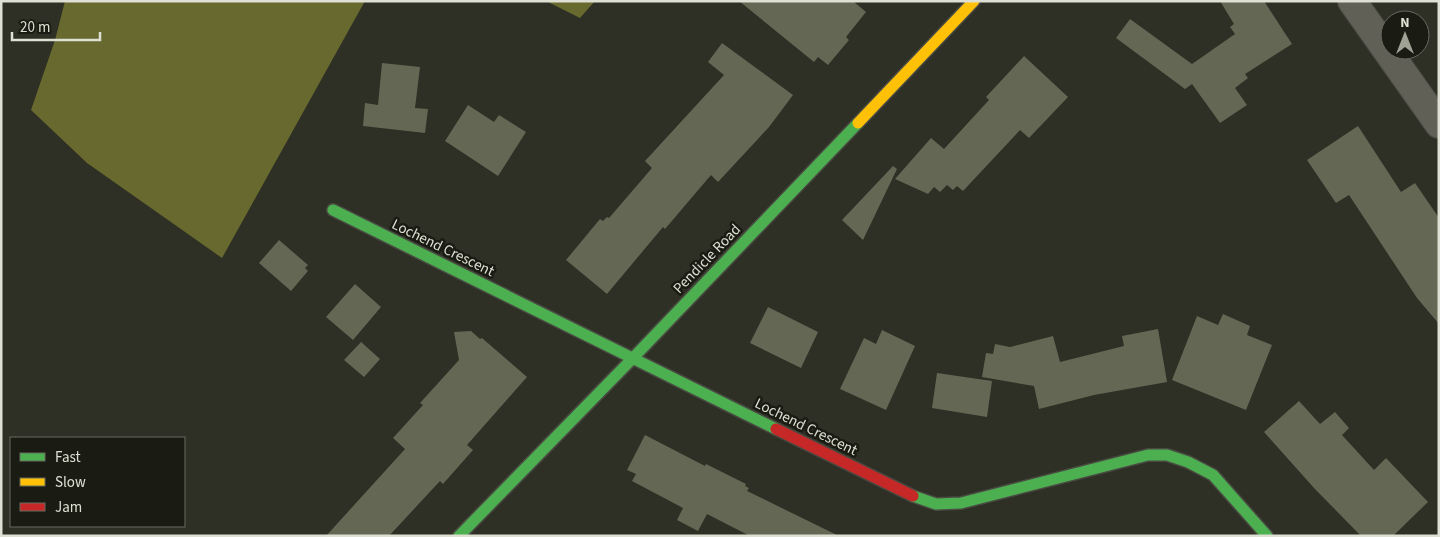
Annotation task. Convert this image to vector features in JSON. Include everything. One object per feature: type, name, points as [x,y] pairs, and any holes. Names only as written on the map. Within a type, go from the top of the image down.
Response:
[{"type":"street","name":"Pendicle Road","points":[[459,536],[632,359],[974,1]]},
{"type":"street","points":[[1352,1],[1439,124]]},
{"type":"street","name":"Lochend Crescent","points":[[333,210],[632,359],[911,495],[936,504],[961,503],[1148,455],[1167,455],[1188,462],[1213,475],[1267,536]]},
{"type":"shaded area","points":[[65,1],[365,1],[222,258],[87,163],[31,110],[55,40]]},
{"type":"shaded area","points":[[546,1],[595,1],[580,18]]},
{"type":"building","points":[[739,1],[853,1],[866,12],[846,37],[849,40],[828,65],[818,57],[814,62]]},
{"type":"building","points":[[1220,1],[1264,1],[1292,44],[1245,74],[1248,78],[1235,88],[1247,105],[1220,123],[1192,84],[1185,89],[1116,38],[1130,19],[1192,64],[1235,34],[1230,27],[1234,24]]},
{"type":"building","points":[[722,43],[793,95],[769,127],[718,182],[711,175],[665,229],[663,227],[607,294],[566,260],[600,219],[603,221],[607,217],[609,218],[652,168],[645,161],[724,75],[708,62]]},
{"type":"building","points":[[1024,56],[1068,97],[1029,138],[1020,130],[963,191],[957,186],[953,190],[947,185],[940,192],[934,187],[928,194],[895,179],[931,138],[944,149],[989,100],[986,97]]},
{"type":"building","points":[[382,63],[420,67],[415,108],[428,109],[425,133],[363,126],[365,103],[378,105]]},
{"type":"building","points":[[468,105],[494,122],[499,115],[526,132],[498,176],[445,141]]},
{"type":"building","points":[[1358,126],[1401,192],[1415,183],[1439,218],[1439,324],[1417,298],[1349,195],[1336,203],[1307,160]]},
{"type":"building","points":[[893,166],[897,169],[863,240],[842,220]]},
{"type":"building","points":[[279,240],[308,265],[305,268],[308,271],[291,291],[259,263]]},
{"type":"building","points":[[355,284],[381,307],[353,340],[326,317]]},
{"type":"building","points":[[768,307],[818,332],[801,368],[750,343]]},
{"type":"building","points":[[1223,314],[1250,326],[1247,335],[1272,345],[1246,410],[1172,380],[1197,316],[1218,325]]},
{"type":"building","points":[[1158,329],[1167,382],[1094,395],[1039,409],[1034,386],[982,377],[986,353],[993,354],[995,344],[1010,347],[1053,336],[1060,362],[1124,346],[1122,336]]},
{"type":"building","points":[[882,330],[915,346],[886,410],[840,389],[864,338],[876,344]]},
{"type":"building","points":[[471,331],[480,339],[482,338],[527,377],[467,445],[473,450],[443,484],[440,481],[389,536],[326,536],[405,449],[393,438],[423,405],[420,403],[459,360],[454,332]]},
{"type":"building","points":[[361,342],[380,359],[364,377],[344,360]]},
{"type":"building","points":[[937,373],[992,381],[987,417],[932,408]]},
{"type":"building","points":[[1299,401],[1320,424],[1335,412],[1349,428],[1342,435],[1374,470],[1386,458],[1428,502],[1393,536],[1361,536],[1314,488],[1264,432]]},
{"type":"building","points":[[645,435],[705,466],[706,464],[746,484],[745,486],[749,488],[747,491],[839,536],[750,536],[707,514],[698,531],[677,520],[683,508],[632,481],[636,474],[627,470]]},
{"type":"traffic: fast","points":[[459,536],[858,123]]},
{"type":"traffic: fast","points":[[333,210],[776,429]]},
{"type":"traffic: fast","points":[[913,496],[936,504],[961,503],[1148,455],[1167,455],[1188,462],[1213,475],[1267,536]]},
{"type":"traffic: slow","points":[[858,123],[974,1]]},
{"type":"traffic: jam","points":[[776,429],[913,496]]}]
